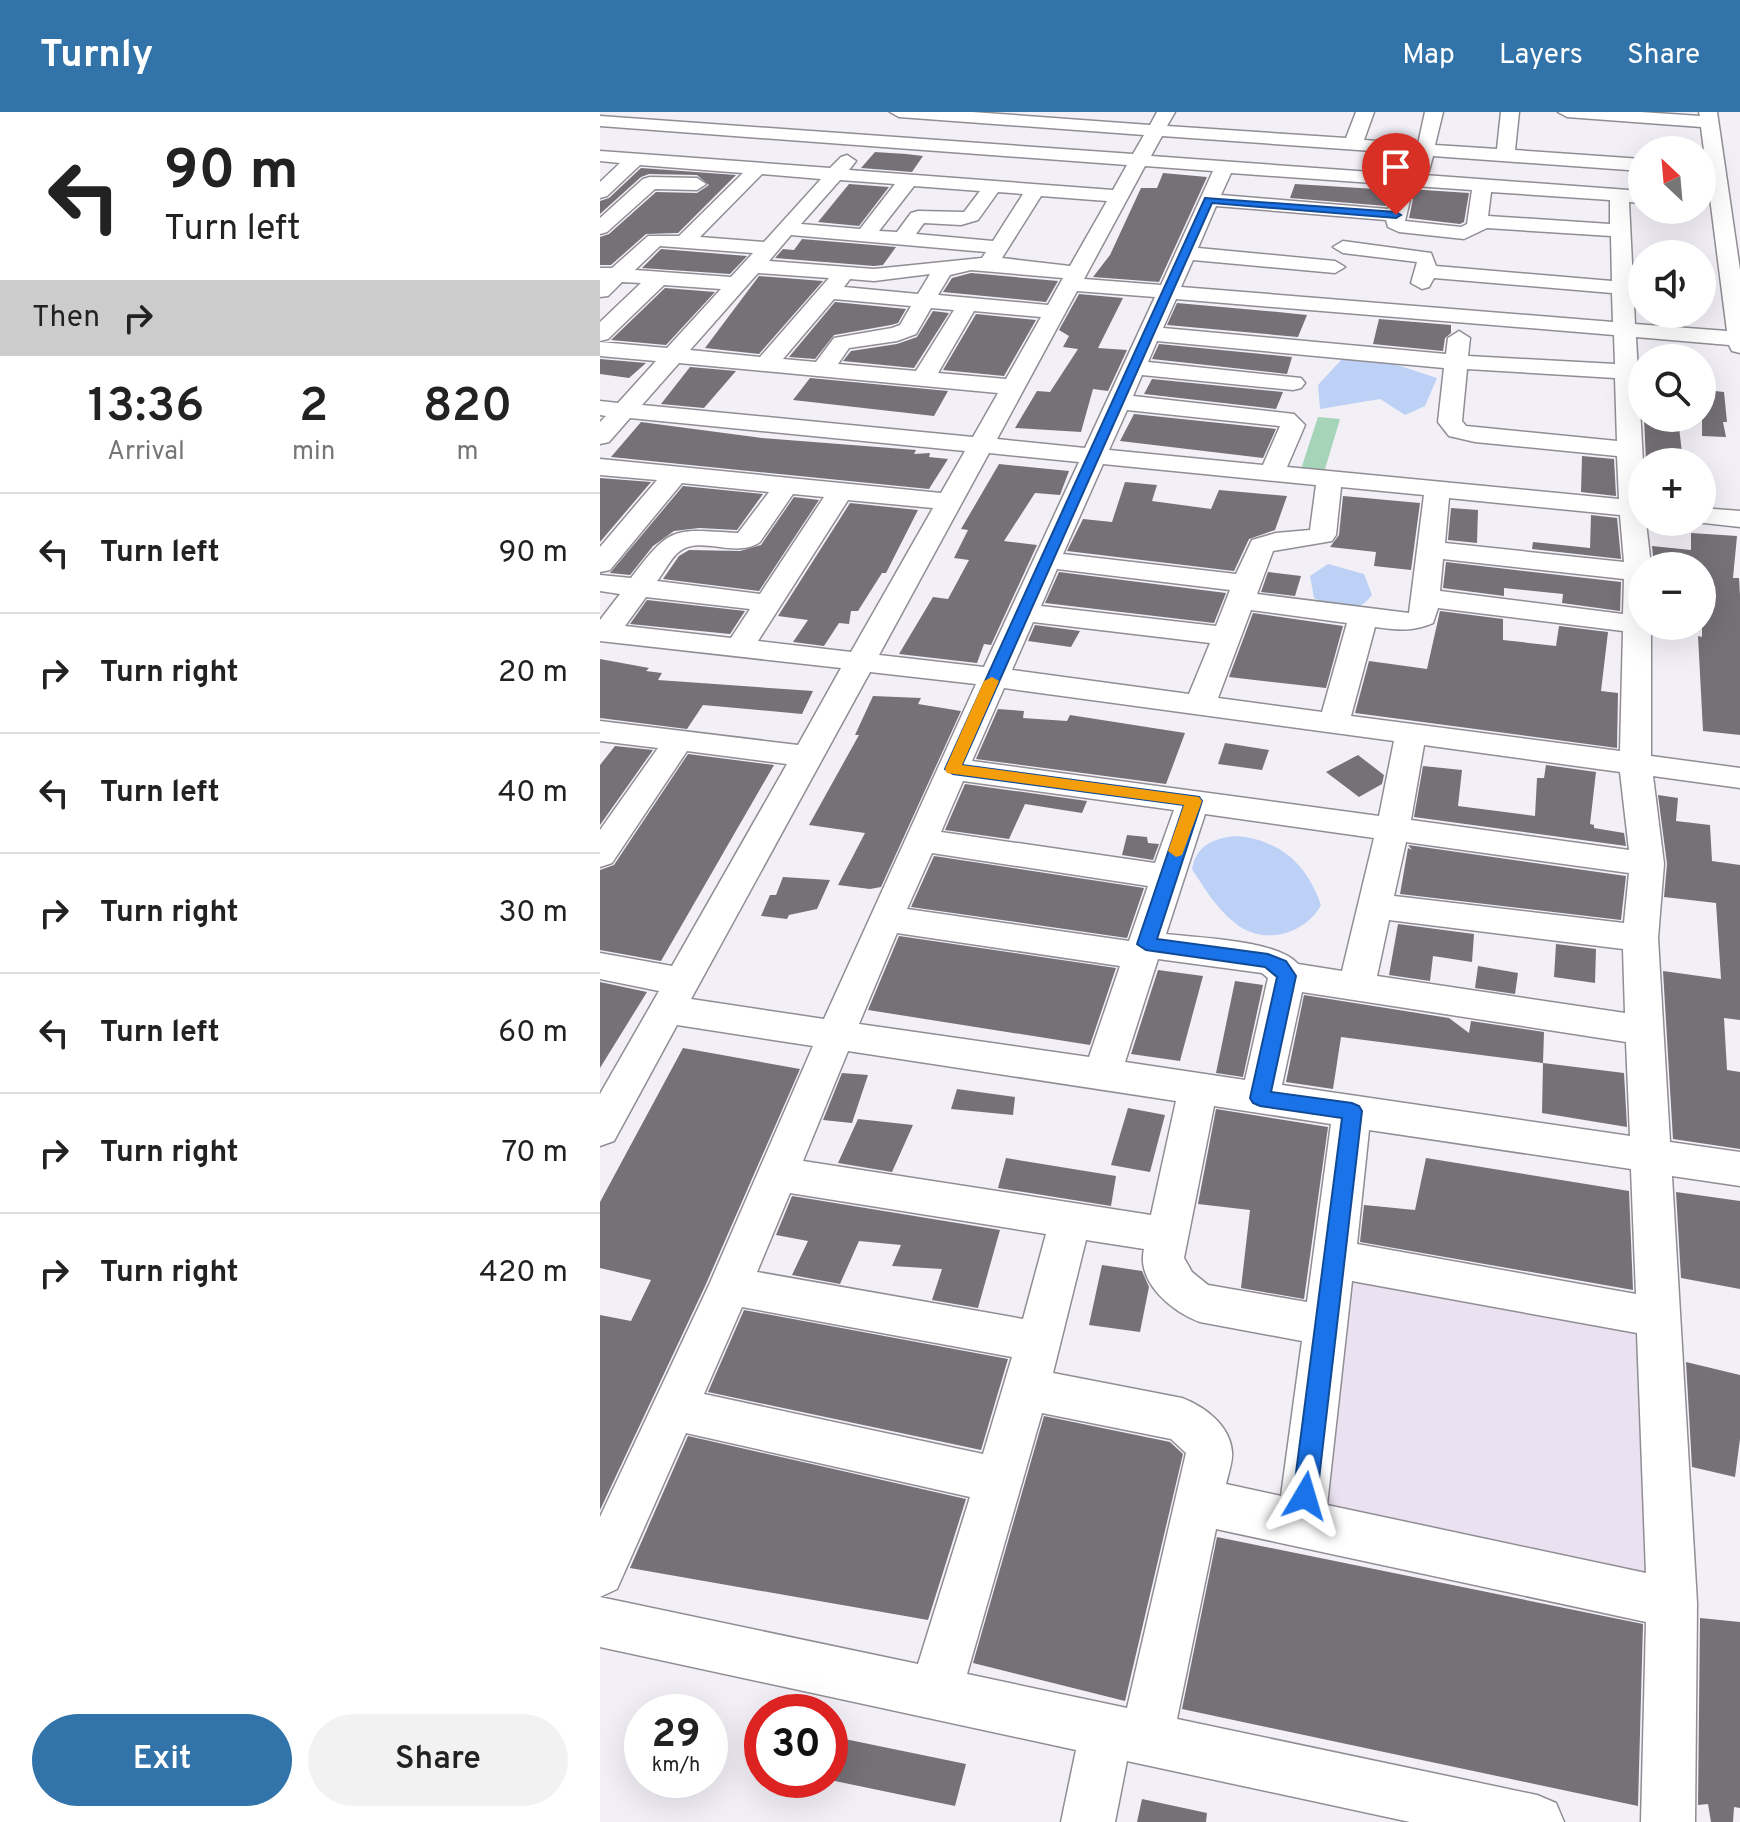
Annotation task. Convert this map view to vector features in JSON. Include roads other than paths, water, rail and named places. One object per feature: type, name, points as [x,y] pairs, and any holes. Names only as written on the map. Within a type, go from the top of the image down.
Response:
[{"type":"street","points":[[600,437],[612,409],[673,354],[768,248],[789,229],[891,112]]},
{"type":"street","points":[[899,112],[1161,121],[1230,136],[1628,164]]},
{"type":"street","points":[[1230,136],[1240,112]]},
{"type":"street","points":[[1353,144],[1365,112]]},
{"type":"street","points":[[1434,112],[1425,149],[1395,223],[1430,231],[1464,233],[1477,227],[1482,185]]},
{"type":"street","points":[[1505,155],[1510,112]]},
{"type":"street","points":[[1567,112],[1709,117]]},
{"type":"street","points":[[1636,116],[1637,136]]},
{"type":"street","points":[[600,136],[616,119],[653,125],[1139,162],[1628,196]]},
{"type":"street","points":[[605,1110],[675,996],[1161,121]]},
{"type":"street","points":[[606,156],[653,125]]},
{"type":"street","points":[[606,156],[1120,196]]},
{"type":"street","points":[[600,192],[636,158]]},
{"type":"street","points":[[604,220],[650,183],[692,185],[718,165]]},
{"type":"street","points":[[686,240],[758,168]]},
{"type":"street","points":[[600,1572],[730,1286],[885,919],[1224,168]]},
{"type":"street","points":[[866,235],[909,179]]},
{"type":"street","points":[[903,238],[918,217],[961,219],[971,216],[993,186]]},
{"type":"street","points":[[753,266],[884,275],[993,256],[1036,189]]},
{"type":"street","points":[[1209,200],[1396,215]]},
{"type":"street","points":[[1628,202],[1618,231],[1625,288],[1629,448]]},
{"type":"street","points":[[1721,202],[1733,242],[1740,346]]},
{"type":"street","points":[[1319,304],[1357,212]]},
{"type":"street","points":[[604,220],[703,224]]},
{"type":"street","points":[[1477,221],[1618,231]]},
{"type":"street","points":[[789,229],[903,238],[993,256],[1074,279],[1166,292],[1319,304],[1368,331],[1457,362],[1626,372]]},
{"type":"street","points":[[600,291],[608,275],[655,240],[768,248]]},
{"type":"street","points":[[1343,247],[1419,255],[1427,260],[1417,312]]},
{"type":"street","points":[[1183,253],[1335,267]]},
{"type":"street","points":[[823,369],[842,343],[904,332],[942,271],[959,264]]},
{"type":"street","points":[[1425,271],[1625,288]]},
{"type":"street","points":[[767,363],[843,273]]},
{"type":"street","points":[[608,275],[736,284]]},
{"type":"street","points":[[600,334],[658,279]]},
{"type":"street","points":[[828,292],[1055,312]]},
{"type":"street","points":[[923,378],[968,304]]},
{"type":"street","points":[[1148,333],[1368,331],[1417,312],[1739,339]]},
{"type":"street","points":[[1461,316],[1450,422],[1458,431],[1628,450]]},
{"type":"street","points":[[600,349],[1014,387]]},
{"type":"street","points":[[1133,367],[1293,383]]},
{"type":"street","points":[[1118,402],[1286,419],[1293,425],[1271,474]]},
{"type":"street","points":[[612,409],[1628,508]]},
{"type":"street","points":[[600,467],[950,502]]},
{"type":"street","points":[[600,564],[676,474]]},
{"type":"street","points":[[1200,705],[1261,546],[1273,539],[1310,539],[1323,535],[1329,479]]},
{"type":"street","points":[[603,632],[670,545],[682,539],[735,542],[751,536],[786,485]]},
{"type":"street","points":[[1047,560],[1244,592],[1363,617],[1418,621],[1423,617],[1437,490]]},
{"type":"street","points":[[738,649],[841,491]]},
{"type":"street","points":[[1716,517],[1740,519]]},
{"type":"street","points":[[1430,549],[1628,571]]},
{"type":"street","points":[[600,583],[769,603]]},
{"type":"street","points":[[1425,598],[1628,623]]},
{"type":"street","points":[[1023,612],[1227,636]]},
{"type":"street","points":[[1334,723],[1363,617]]},
{"type":"street","points":[[603,632],[994,677],[1740,778]]},
{"type":"street","points":[[1635,640],[1635,763],[1647,864],[1640,938],[1672,1603],[1668,1822]]},
{"type":"street","points":[[1356,986],[1393,829],[1411,733]]},
{"type":"street","points":[[605,739],[679,740],[808,756]]},
{"type":"street","points":[[600,855],[679,740]]},
{"type":"street","points":[[953,769],[1647,864]]},
{"type":"street","points":[[1102,1074],[1193,801]]},
{"type":"street","points":[[921,840],[1168,877]]},
{"type":"street","points":[[1373,906],[1640,938]]},
{"type":"street","points":[[885,919],[1144,950],[1268,961],[1279,966],[1287,976],[1644,1030]]},
{"type":"street","points":[[600,966],[675,996],[834,1034],[1740,1169]]},
{"type":"street","points":[[1260,1098],[1287,976]]},
{"type":"street","points":[[1198,1088],[1163,1258],[1181,1293],[1200,1303],[1325,1325]]},
{"type":"street","points":[[1301,1524],[1352,1111]]},
{"type":"street","points":[[776,1174],[1167,1235]]},
{"type":"street","points":[[935,1694],[1026,1389],[1070,1221]]},
{"type":"street","points":[[1334,1259],[1656,1317]]},
{"type":"street","points":[[730,1286],[1039,1342]]},
{"type":"street","points":[[1026,1389],[1182,1420],[1201,1435],[1209,1452],[1200,1502],[1126,1735],[1088,1822]]},
{"type":"street","points":[[675,1409],[999,1480]]},
{"type":"street","points":[[1200,1502],[1672,1603]]},
{"type":"street","points":[[600,1622],[1537,1822]]},
{"type":"water","points":[[1343,358],[1379,359],[1437,378],[1425,406],[1405,415],[1380,399],[1320,409],[1318,385]]},
{"type":"water","points":[[1328,564],[1364,574],[1372,595],[1366,602],[1352,608],[1329,605],[1314,598],[1310,576]]},
{"type":"water","points":[[1235,836],[1278,848],[1308,877],[1321,905],[1305,924],[1282,934],[1258,934],[1235,923],[1216,905],[1192,869],[1194,861],[1207,845]]}]
